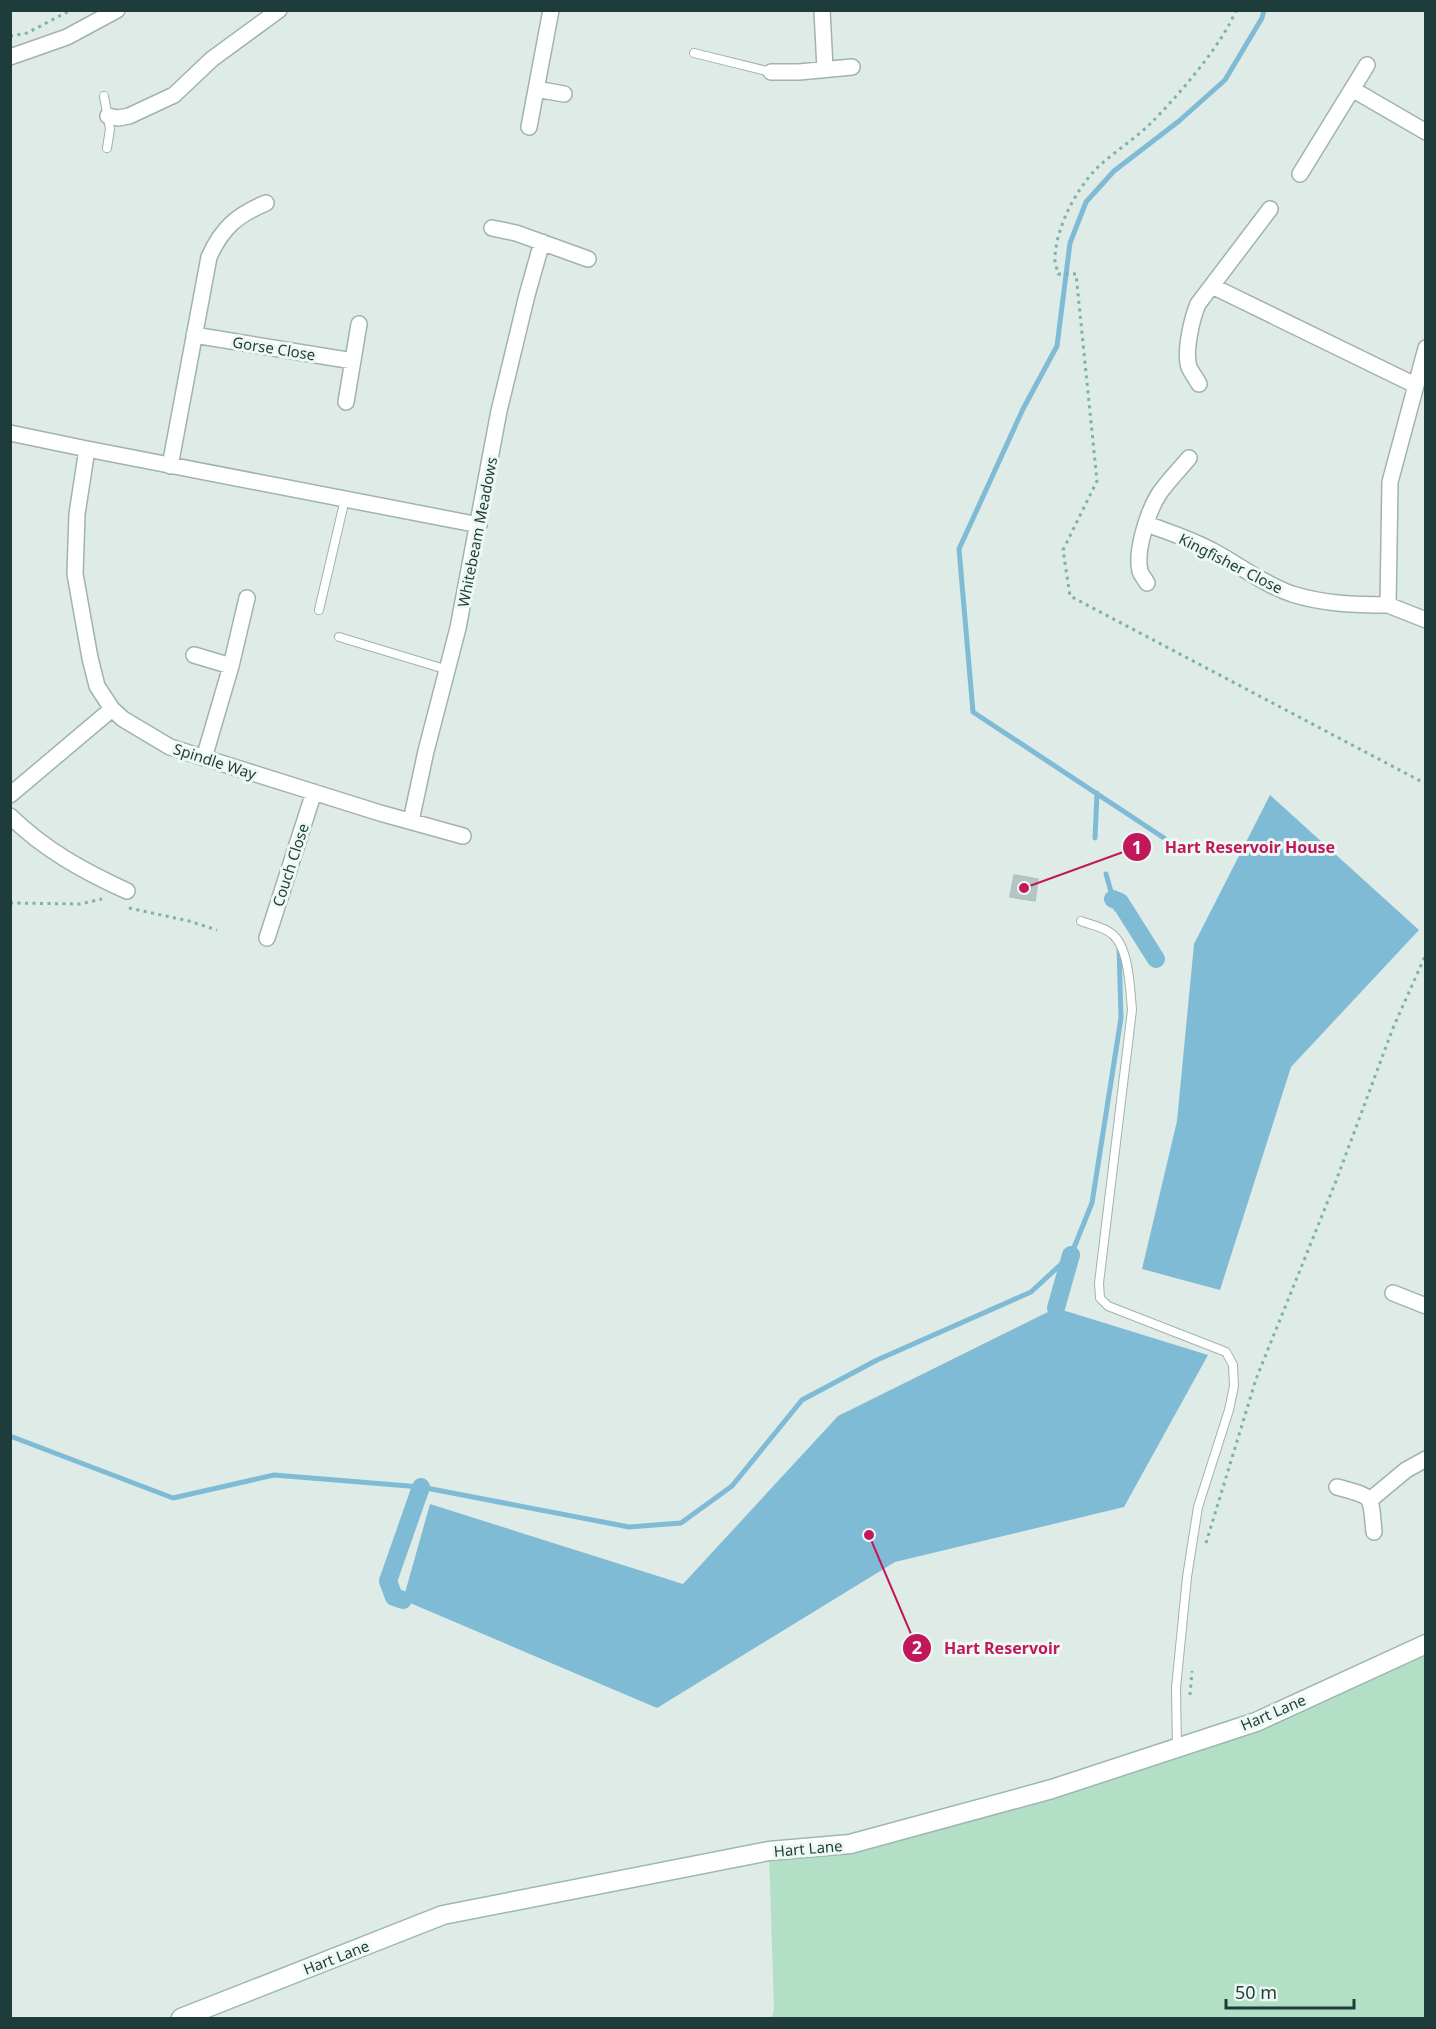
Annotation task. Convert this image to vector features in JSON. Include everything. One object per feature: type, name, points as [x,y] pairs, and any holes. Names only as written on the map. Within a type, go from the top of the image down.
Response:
[{"type":"street","points":[[10,57],[67,38],[117,10]]},
{"type":"street","points":[[108,116],[118,118],[129,116],[174,95],[212,59],[279,10]]},
{"type":"street","points":[[529,127],[551,10]]},
{"type":"street","points":[[822,10],[825,69]]},
{"type":"street","points":[[1300,174],[1367,65]]},
{"type":"street","points":[[771,72],[852,67]]},
{"type":"street","points":[[536,89],[564,94]]},
{"type":"street","points":[[1352,89],[1425,132]]},
{"type":"street","points":[[170,465],[209,257],[224,231],[246,211],[266,203]]},
{"type":"street","points":[[1199,384],[1189,367],[1190,338],[1198,304],[1270,209]]},
{"type":"street","points":[[492,228],[516,233],[588,259]]},
{"type":"street","name":"Whitebeam Meadows","points":[[411,821],[465,597],[499,411],[526,295],[542,242]]},
{"type":"street","points":[[1212,286],[1415,386]]},
{"type":"street","points":[[346,402],[360,324]]},
{"type":"street","name":"Gorse Close","points":[[194,335],[353,361]]},
{"type":"street","points":[[1388,604],[1390,482],[1425,348]]},
{"type":"street","points":[[10,433],[478,525]]},
{"type":"street","name":"Spindle Way","points":[[87,449],[77,514],[75,574],[97,686],[112,709],[123,719],[170,747],[463,836]]},
{"type":"street","points":[[1147,583],[1140,573],[1138,559],[1147,524],[1158,495],[1189,458]]},
{"type":"street","name":"Kingfisher Close","points":[[1147,524],[1209,549],[1263,581],[1290,593],[1314,600],[1356,605],[1388,604],[1425,620]]},
{"type":"street","points":[[204,758],[231,666],[247,598]]},
{"type":"street","points":[[194,655],[231,666]]},
{"type":"street","points":[[10,795],[112,709]]},
{"type":"street","name":"Couch Close","points":[[267,938],[314,792]]},
{"type":"street","points":[[10,816],[32,836],[63,858],[126,891]]},
{"type":"street","points":[[1394,1293],[1425,1306]]},
{"type":"street","points":[[1370,1500],[1388,1484],[1425,1459]]},
{"type":"street","points":[[1337,1487],[1367,1496],[1370,1500],[1374,1532]]},
{"type":"street","name":"Hart Lane","points":[[181,2019],[443,1915],[769,1851],[850,1844],[1052,1789],[1256,1722],[1425,1644]]},
{"type":"lane","points":[[694,53],[771,72]]},
{"type":"lane","points":[[104,96],[110,129],[107,148]]},
{"type":"lane","points":[[319,610],[345,499]]},
{"type":"lane","points":[[339,637],[448,670]]},
{"type":"lane","points":[[1081,921],[1111,933],[1120,943],[1128,971],[1132,1010],[1099,1283],[1100,1298],[1108,1306],[1226,1352],[1233,1365],[1234,1386],[1229,1410],[1198,1507],[1187,1577],[1176,1688],[1177,1748]]},
{"type":"path","points":[[10,36],[27,33],[71,10]]},
{"type":"path","points":[[1236,10],[1231,22],[1198,69],[1150,123],[1096,169],[1078,192],[1059,235],[1054,258],[1058,274],[1076,274],[1097,481],[1063,549],[1070,596],[1425,784]]},
{"type":"path","points":[[10,903],[80,904],[102,899],[110,902]]},
{"type":"path","points":[[125,907],[218,930]]},
{"type":"path","points":[[1203,1553],[1256,1379],[1336,1180],[1393,1029],[1425,954]]},
{"type":"path","points":[[1189,1701],[1192,1667]]},
{"type":"green space","points":[[1425,1644],[1425,2018],[772,2018],[774,2009],[769,1851],[850,1844],[1256,1722]]},
{"type":"water","points":[[1270,795],[1419,930],[1291,1067],[1220,1290],[1142,1269],[1177,1121],[1194,944]]},
{"type":"water","points":[[1056,1308],[1208,1355],[1124,1507],[895,1562],[657,1708],[403,1600],[430,1504],[683,1584],[838,1416]]},
{"type":"building","points":[[1014,875],[1038,879],[1035,901],[1010,897]]},
{"type":"waterway","points":[[1164,838],[973,712],[959,549],[1023,409],[1057,346],[1070,243],[1086,202],[1114,171],[1179,121],[1225,80],[1262,18],[1264,10]]},
{"type":"waterway","points":[[1095,838],[1097,793]]},
{"type":"waterway","points":[[1106,874],[1116,909]]},
{"type":"waterway","points":[[1113,899],[1120,902],[1156,959]]},
{"type":"waterway","points":[[10,1436],[173,1498],[274,1475],[421,1487],[629,1527],[681,1523],[732,1486],[802,1400],[877,1360],[1031,1292],[1071,1255],[1092,1203],[1121,1018],[1119,946]]},
{"type":"waterway","points":[[1056,1308],[1071,1255]]},
{"type":"waterway","points":[[403,1600],[394,1597],[388,1581],[421,1487]]},
{"type":"place","name":"Hart Reservoir House","points":[[1024,888]]},
{"type":"place","name":"Hart Reservoir","points":[[869,1535]]}]
